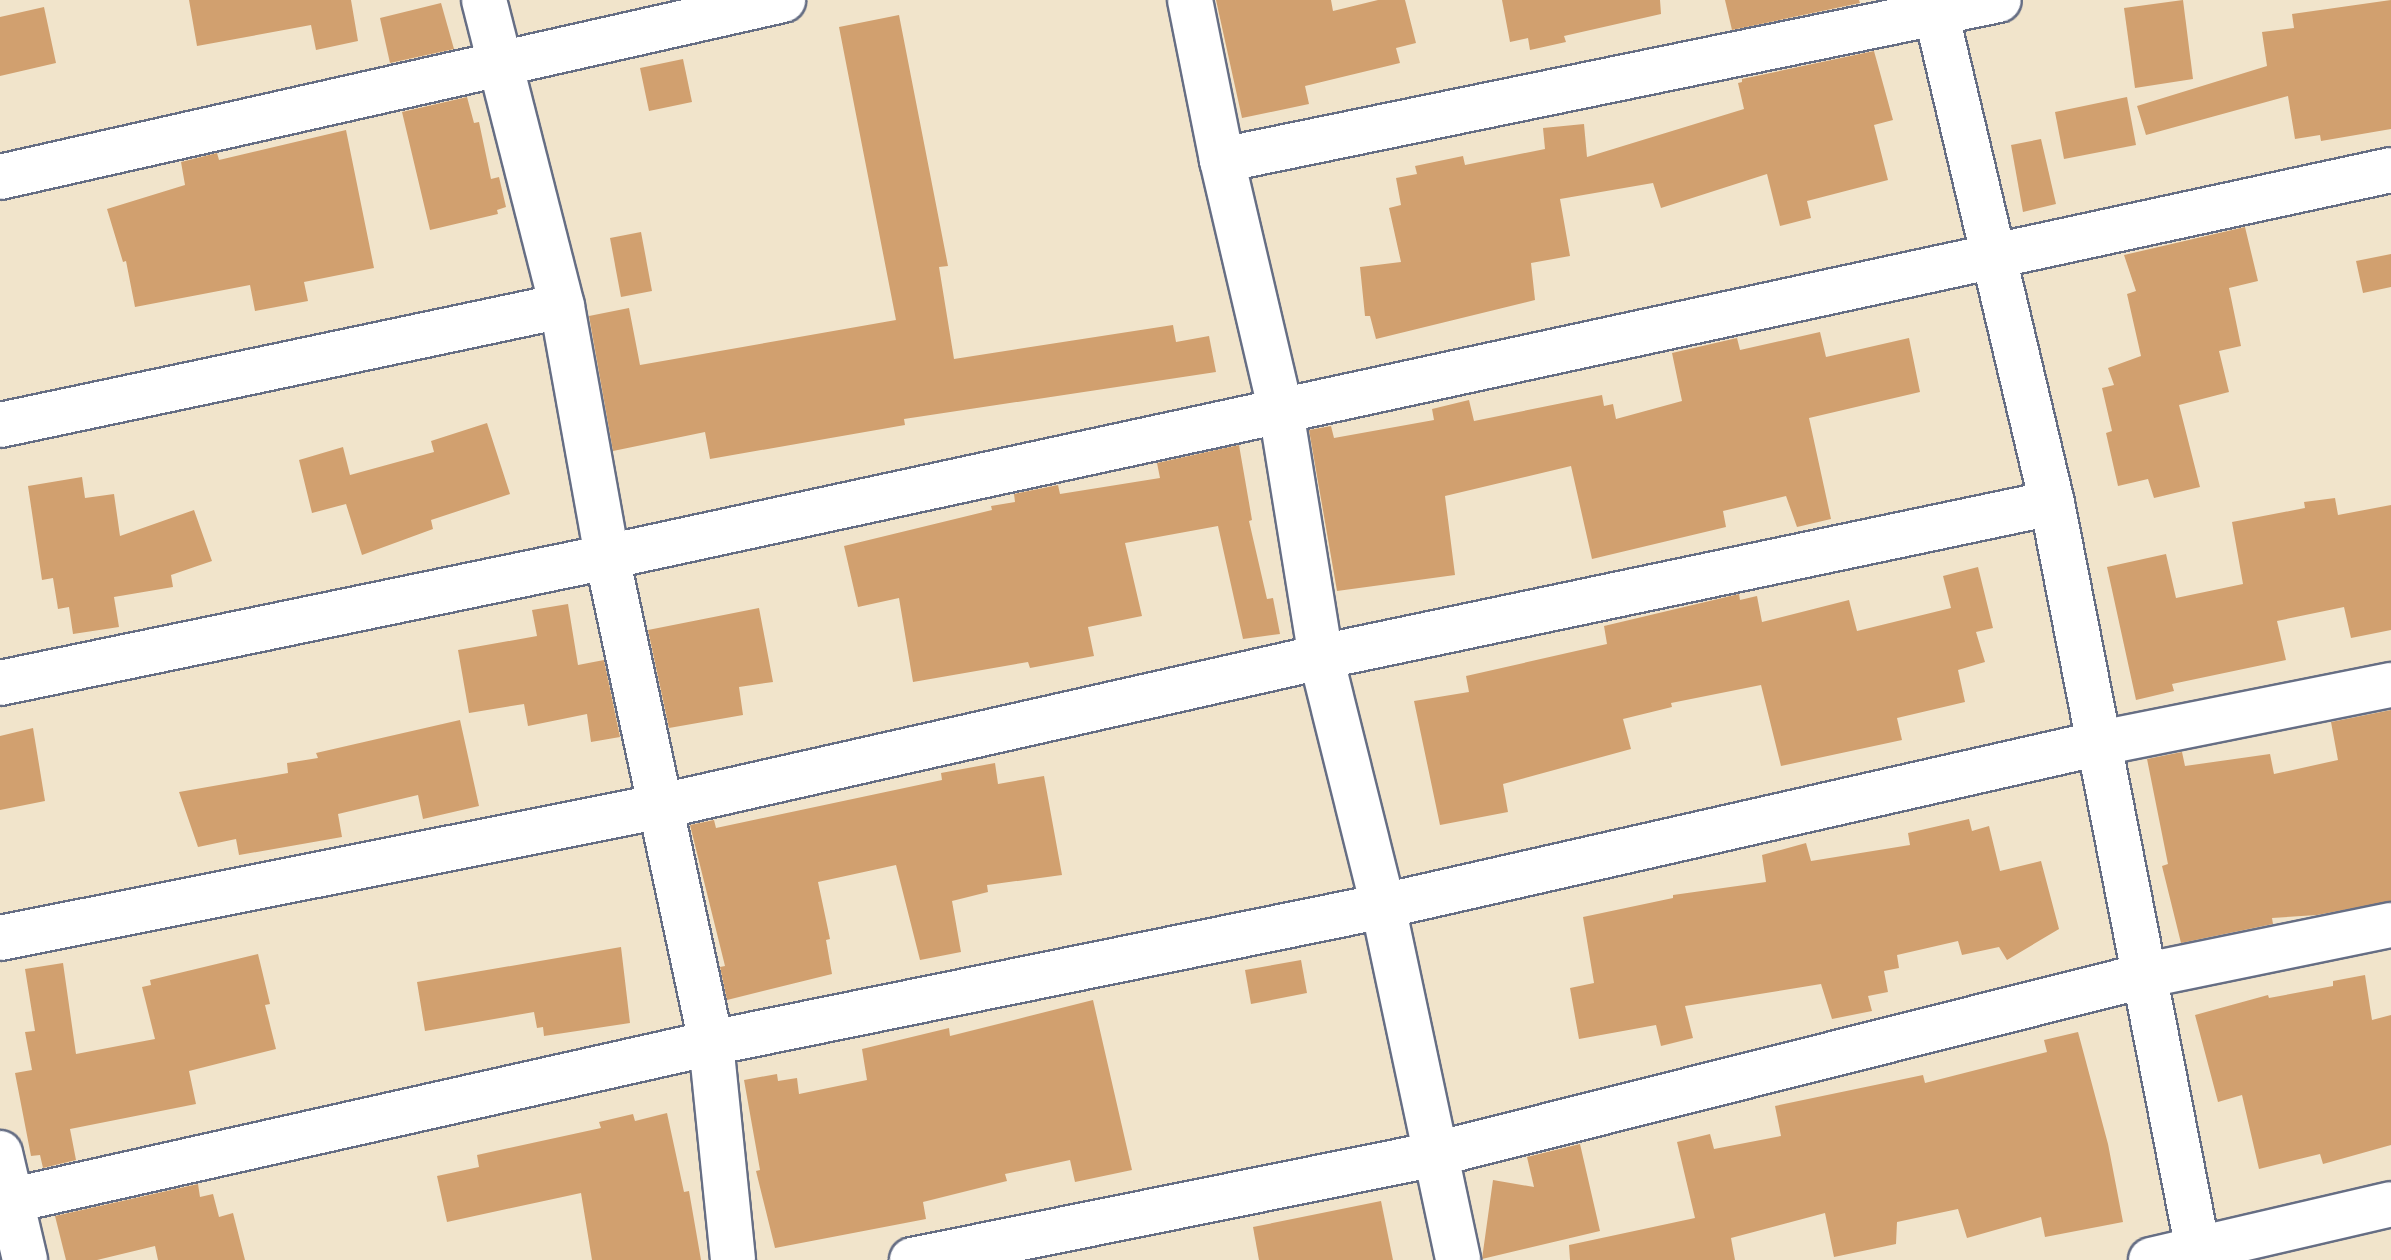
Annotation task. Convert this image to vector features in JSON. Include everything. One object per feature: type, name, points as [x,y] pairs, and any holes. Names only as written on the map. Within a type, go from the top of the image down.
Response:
[{"type":"street","points":[[484,0],[562,306],[607,557],[711,1043],[733,1260]]},
{"type":"street","points":[[0,177],[783,0]]},
{"type":"street","points":[[1190,0],[1222,160],[1281,411],[1321,657],[1383,906],[1458,1260]]},
{"type":"street","points":[[1222,160],[1934,7],[1999,0]]},
{"type":"street","points":[[1934,7],[2052,503],[2200,1256]]},
{"type":"street","points":[[0,683],[607,557],[2391,170]]},
{"type":"street","points":[[0,425],[562,306]]},
{"type":"street","points":[[0,938],[662,806],[1321,657],[2052,503]]},
{"type":"street","points":[[6,1201],[711,1043],[1383,906],[2100,743],[2391,685]]},
{"type":"street","points":[[912,1260],[1436,1154],[2147,975],[2391,925]]},
{"type":"street","points":[[0,1153],[6,1201],[25,1260]]},
{"type":"street","points":[[2151,1260],[2200,1256],[2391,1204]]},
{"type":"building","points":[[189,0],[351,0],[358,41],[316,50],[311,25],[197,46]]},
{"type":"building","points":[[1216,0],[1331,0],[1333,11],[1378,0],[1405,0],[1416,43],[1396,48],[1400,63],[1305,86],[1309,104],[1242,118]]},
{"type":"building","points":[[1502,0],[1660,0],[1661,14],[1564,36],[1566,42],[1530,50],[1528,38],[1510,42]]},
{"type":"building","points":[[1725,0],[1859,0],[1860,3],[1732,30]]},
{"type":"building","points":[[2183,0],[2193,79],[2135,88],[2124,8]]},
{"type":"building","points":[[2391,0],[2391,129],[2321,141],[2320,135],[2295,139],[2288,96],[2146,135],[2137,106],[2267,66],[2262,32],[2294,28],[2292,14]]},
{"type":"building","points":[[441,3],[454,49],[390,63],[380,18]]},
{"type":"building","points":[[44,7],[56,63],[0,76],[0,17]]},
{"type":"building","points":[[899,15],[948,266],[939,267],[954,359],[1173,325],[1176,342],[1209,336],[1216,372],[904,419],[905,425],[710,459],[705,432],[613,451],[589,316],[629,308],[640,365],[896,320],[839,27]]},
{"type":"building","points":[[1874,51],[1893,120],[1874,125],[1888,180],[1807,201],[1811,218],[1780,226],[1767,174],[1661,208],[1653,183],[1560,199],[1570,256],[1531,263],[1535,300],[1376,339],[1370,316],[1365,316],[1360,267],[1401,262],[1389,208],[1401,205],[1396,178],[1417,174],[1415,166],[1463,156],[1465,165],[1545,149],[1543,128],[1584,124],[1587,157],[1744,109],[1738,83],[1742,79]]},
{"type":"building","points":[[683,59],[692,102],[649,111],[640,68]]},
{"type":"building","points":[[467,97],[474,123],[479,122],[491,179],[499,177],[506,207],[497,210],[498,214],[430,230],[402,112]]},
{"type":"building","points":[[2127,97],[2136,145],[2064,159],[2055,112]]},
{"type":"building","points":[[346,130],[374,268],[304,282],[308,301],[255,311],[250,285],[135,307],[126,261],[123,262],[107,209],[185,185],[181,162],[217,153],[219,160]]},
{"type":"building","points":[[2041,139],[2056,204],[2023,212],[2011,145]]},
{"type":"building","points":[[2245,227],[2258,281],[2229,288],[2241,346],[2219,351],[2229,392],[2179,405],[2200,487],[2154,498],[2148,479],[2118,486],[2106,433],[2112,431],[2102,388],[2114,385],[2108,368],[2141,356],[2127,294],[2136,291],[2124,255]]},
{"type":"building","points":[[641,232],[652,291],[621,297],[610,238]]},
{"type":"building","points":[[2391,254],[2391,287],[2363,293],[2356,261]]},
{"type":"building","points":[[1820,332],[1826,357],[1909,338],[1920,392],[1809,418],[1831,519],[1797,527],[1786,496],[1723,511],[1726,527],[1592,559],[1571,466],[1445,496],[1455,575],[1337,591],[1309,430],[1331,426],[1334,438],[1434,420],[1432,409],[1469,400],[1474,421],[1602,395],[1604,406],[1613,404],[1616,419],[1682,401],[1672,353],[1737,338],[1740,350]]},
{"type":"building","points":[[487,423],[510,494],[431,520],[433,529],[362,555],[346,504],[312,513],[299,460],[343,447],[350,475],[434,452],[431,441]]},
{"type":"building","points":[[1239,445],[1252,520],[1249,521],[1267,599],[1273,598],[1280,634],[1243,639],[1218,526],[1125,543],[1142,616],[1088,627],[1094,656],[1030,668],[1028,662],[913,682],[899,598],[858,607],[844,546],[992,510],[991,506],[1015,502],[1014,494],[1058,485],[1060,494],[1160,478],[1157,463]]},
{"type":"building","points":[[82,477],[85,498],[114,494],[120,536],[194,510],[212,561],[171,575],[173,587],[114,597],[119,627],[73,634],[69,607],[58,609],[53,578],[42,580],[28,486]]},
{"type":"building","points":[[2335,498],[2338,515],[2391,505],[2391,630],[2351,638],[2344,607],[2277,621],[2286,660],[2172,684],[2174,691],[2136,700],[2107,567],[2166,554],[2176,598],[2243,584],[2232,522],[2305,508],[2304,502]]},
{"type":"building","points":[[1978,567],[1993,628],[1976,632],[1985,662],[1958,670],[1965,702],[1897,718],[1902,740],[1781,766],[1761,685],[1671,703],[1672,707],[1623,719],[1631,749],[1503,784],[1508,812],[1440,825],[1414,701],[1469,692],[1466,676],[1607,644],[1604,626],[1739,594],[1740,600],[1757,596],[1762,622],[1849,600],[1857,631],[1951,608],[1943,576]]},
{"type":"building","points":[[568,604],[578,665],[604,660],[620,737],[591,742],[587,714],[528,726],[524,704],[469,713],[458,650],[537,636],[532,610]]},
{"type":"building","points":[[759,608],[773,682],[739,687],[743,715],[669,728],[648,630]]},
{"type":"building","points":[[2391,710],[2391,901],[2317,915],[2272,918],[2273,924],[2181,943],[2162,866],[2168,864],[2147,759],[2182,752],[2185,766],[2270,754],[2274,774],[2338,760],[2331,722]]},
{"type":"building","points":[[460,720],[479,806],[423,819],[418,795],[338,814],[342,837],[239,855],[236,839],[198,847],[179,792],[288,773],[287,763],[318,758],[316,753]]},
{"type":"building","points":[[33,728],[45,801],[0,810],[0,736]]},
{"type":"building","points":[[995,763],[998,784],[1044,776],[1062,875],[987,885],[988,892],[952,901],[961,952],[920,960],[896,865],[818,882],[830,939],[826,940],[832,974],[727,1000],[720,967],[725,966],[690,825],[714,820],[716,828],[942,780],[941,773]]},
{"type":"building","points":[[1969,819],[1972,831],[1989,826],[2000,871],[2041,861],[2059,929],[2007,960],[1999,947],[1962,955],[1958,941],[1897,955],[1899,968],[1884,971],[1888,992],[1868,996],[1872,1011],[1832,1019],[1821,984],[1685,1006],[1693,1038],[1661,1046],[1656,1025],[1579,1039],[1570,988],[1594,983],[1583,917],[1673,898],[1673,895],[1766,882],[1762,855],[1806,843],[1811,861],[1910,845],[1908,833]]},
{"type":"building","points":[[621,947],[630,1023],[544,1036],[543,1027],[537,1028],[534,1012],[425,1031],[417,982]]},
{"type":"building","points":[[258,954],[270,1004],[265,1005],[276,1049],[189,1071],[196,1104],[70,1129],[76,1160],[43,1168],[40,1155],[31,1156],[15,1073],[32,1070],[25,1032],[35,1031],[25,969],[63,963],[76,1054],[155,1039],[142,987],[151,985],[150,980]]},
{"type":"building","points":[[1301,960],[1307,993],[1251,1004],[1245,970]]},
{"type":"building","points":[[2365,975],[2372,1020],[2391,1015],[2391,1145],[2323,1164],[2320,1154],[2259,1169],[2242,1095],[2218,1102],[2195,1015],[2268,995],[2269,998],[2333,986],[2333,981]]},
{"type":"building","points":[[1093,1000],[1132,1170],[1075,1182],[1070,1160],[1005,1174],[1007,1181],[923,1202],[926,1219],[775,1248],[756,1171],[760,1170],[744,1080],[777,1074],[778,1081],[797,1078],[799,1094],[867,1080],[862,1049],[949,1028],[950,1036]]},
{"type":"building","points":[[2078,1032],[2108,1144],[2123,1222],[2045,1237],[2041,1217],[1967,1238],[1958,1209],[1897,1222],[1896,1244],[1834,1257],[1825,1213],[1731,1238],[1735,1260],[1570,1260],[1569,1245],[1695,1218],[1677,1142],[1710,1134],[1714,1149],[1781,1136],[1775,1106],[1923,1075],[1925,1083],[2047,1052],[2044,1040]]},
{"type":"building","points":[[667,1113],[684,1192],[689,1191],[701,1260],[592,1260],[581,1193],[447,1222],[437,1176],[479,1167],[477,1155],[601,1128],[599,1122],[633,1114],[635,1121]]},
{"type":"building","points":[[1580,1144],[1600,1231],[1482,1259],[1493,1180],[1534,1187],[1527,1157]]},
{"type":"building","points":[[198,1184],[200,1197],[213,1194],[219,1217],[233,1213],[245,1260],[158,1260],[155,1246],[97,1260],[66,1260],[55,1216]]},
{"type":"building","points":[[1381,1201],[1393,1260],[1259,1260],[1253,1227]]}]
